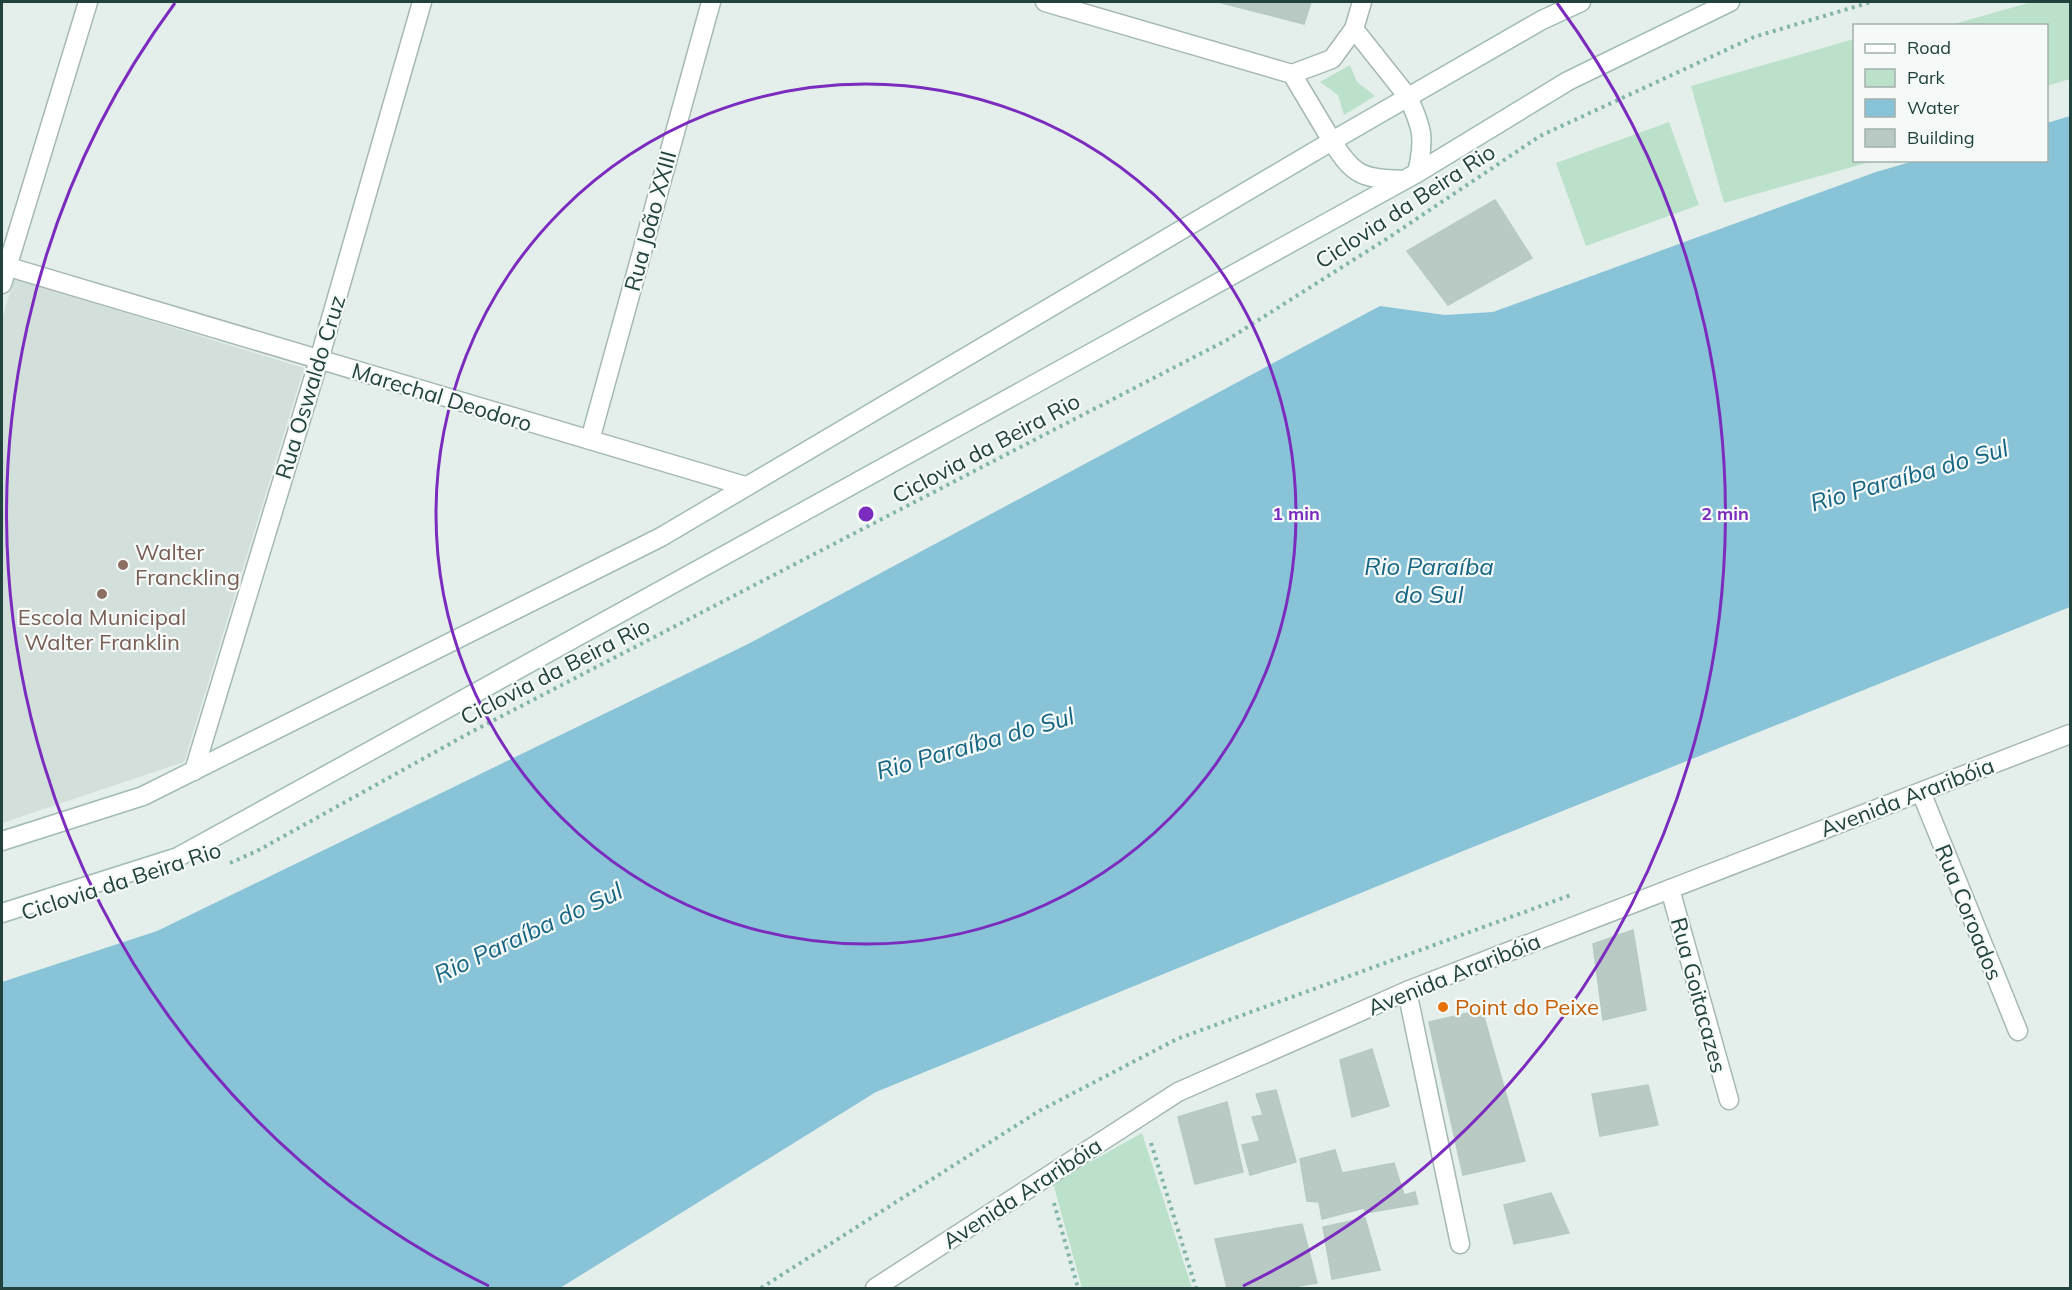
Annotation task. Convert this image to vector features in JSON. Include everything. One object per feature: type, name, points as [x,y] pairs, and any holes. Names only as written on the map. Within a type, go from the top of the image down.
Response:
[{"type":"street","points":[[3,272],[88,2]]},
{"type":"street","name":"Rua Oswaldo Cruz","points":[[194,771],[318,360],[422,2]]},
{"type":"street","name":"Rua João XXIII","points":[[590,440],[711,2]]},
{"type":"street","points":[[1045,2],[1292,74],[1332,59],[1354,29],[1362,2]]},
{"type":"street","points":[[2,841],[143,796],[661,537],[1332,141],[1542,20],[1581,2]]},
{"type":"street","points":[[2,913],[178,857],[1410,176],[1568,81],[1730,2]]},
{"type":"street","points":[[1354,29],[1408,98],[1419,120],[1424,145],[1410,176]]},
{"type":"street","points":[[1292,74],[1346,164],[1369,178],[1410,176]]},
{"type":"street","name":"Marechal Deodoro","points":[[3,272],[318,360],[745,486]]},
{"type":"street","name":"Avenida Araribóia","points":[[875,1288],[1179,1092],[1407,991],[2070,734]]},
{"type":"street","name":"Rua Coroados","points":[[1921,792],[2018,1031]]},
{"type":"street","name":"Rua Goitacazes","points":[[1670,889],[1729,1100]]},
{"type":"street","points":[[1407,991],[1460,1244]]},
{"type":"path","name":"Ciclovia da Beira Rio","points":[[224,865],[257,851],[473,731],[1227,340],[1388,238],[1540,136],[1754,37],[1871,2]]},
{"type":"path","points":[[1149,1136],[1196,1288]]},
{"type":"path","points":[[1054,1201],[1078,1288]]},
{"type":"shaded area","name":"Escola Municipal Walter Franklin","points":[[14,279],[304,368],[184,762],[2,823],[2,319]]},
{"type":"green space","points":[[2032,2],[2070,2],[2070,79],[2048,86],[2048,24],[1954,24]]},
{"type":"green space","points":[[1853,39],[1853,162],[1869,162],[1724,203],[1691,86]]},
{"type":"green space","points":[[1350,65],[1357,82],[1375,96],[1344,115],[1338,95],[1320,82]]},
{"type":"green space","points":[[1669,122],[1699,205],[1586,246],[1556,163]]},
{"type":"green space","points":[[1142,1133],[1192,1288],[1082,1288],[1053,1183]]},
{"type":"water","name":"Rio Paraíba do Sul","points":[[2070,116],[2070,607],[1468,849],[876,1092],[560,1288],[2,1288],[2,982],[157,931],[746,645],[1380,306],[1445,315],[1493,312],[1876,172],[1911,162],[2048,162],[2048,123]]},
{"type":"building","points":[[1218,2],[1311,2],[1304,24]]},
{"type":"building","points":[[1495,200],[1532,258],[1448,305],[1407,251]]},
{"type":"building","points":[[1633,930],[1646,1010],[1603,1020],[1593,944]]},
{"type":"building","points":[[1482,1010],[1525,1161],[1463,1175],[1429,1022]]},
{"type":"building","points":[[1372,1049],[1389,1106],[1352,1117],[1340,1060]]},
{"type":"building","points":[[1648,1085],[1658,1125],[1600,1136],[1592,1094]]},
{"type":"building","points":[[1276,1090],[1296,1162],[1250,1175],[1242,1145],[1260,1141],[1252,1117],[1263,1115],[1256,1094]]},
{"type":"building","points":[[1227,1102],[1243,1172],[1195,1184],[1178,1117]]},
{"type":"building","points":[[1335,1150],[1342,1173],[1394,1163],[1404,1195],[1415,1192],[1418,1204],[1366,1213],[1364,1208],[1322,1219],[1319,1202],[1307,1201],[1300,1159]]},
{"type":"building","points":[[1551,1193],[1569,1233],[1514,1244],[1504,1205]]},
{"type":"building","points":[[1365,1218],[1380,1270],[1332,1279],[1323,1227]]},
{"type":"building","points":[[1302,1224],[1317,1283],[1288,1288],[1227,1288],[1215,1239]]},
{"type":"place","name":"Walter Franckling","points":[[123,565]]},
{"type":"place","name":"Escola Municipal Walter Franklin","points":[[102,594]]},
{"type":"place","name":"Point do Peixe","points":[[1443,1007]]}]
